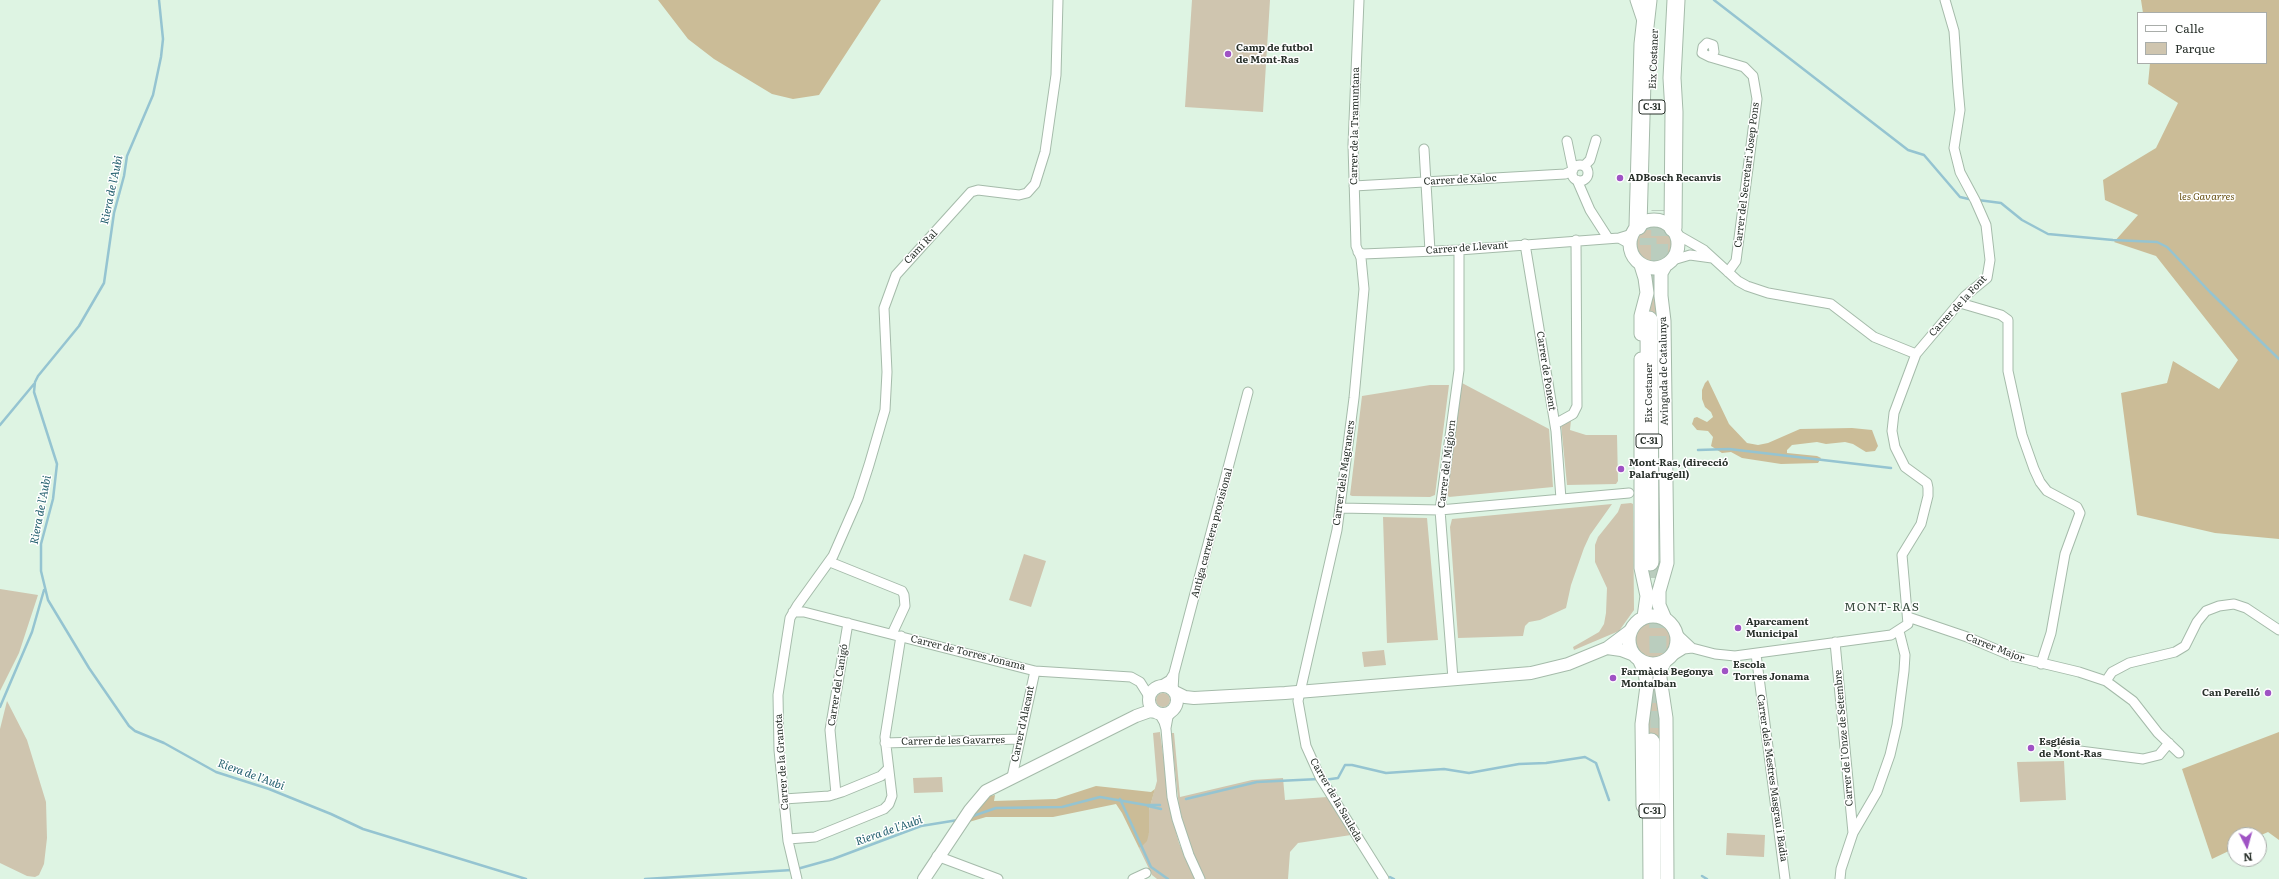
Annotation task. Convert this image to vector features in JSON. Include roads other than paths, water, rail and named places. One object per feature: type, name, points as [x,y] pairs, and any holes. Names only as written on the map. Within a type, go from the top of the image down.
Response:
[{"type":"highway","points":[[1638,227],[1643,44],[1648,0]]},
{"type":"highway","name":"Eix Costaner","points":[[1638,227],[1656,0]]},
{"type":"highway","name":"Eix Costaner","points":[[1638,227],[1670,0]]},
{"type":"highway","points":[[1674,231],[1674,112],[1672,78],[1676,0]]},
{"type":"highway","name":"Eix Costaner","points":[[1653,562],[1654,320]]},
{"type":"highway","name":"C-31","points":[[1652,879],[1655,743],[1661,879]]},
{"type":"main road","points":[[1641,265],[1655,269],[1669,263],[1678,249],[1674,231],[1664,222],[1653,220],[1638,227],[1633,257],[1641,265],[1647,293],[1641,316],[1641,568],[1648,596],[1644,617]]},
{"type":"main road","name":"Avinguda de Catalunya","points":[[1665,618],[1659,605],[1659,592],[1666,563],[1664,322],[1660,296],[1661,273],[1669,263]]},
{"type":"main road","points":[[1644,879],[1642,724],[1647,686],[1645,672],[1629,643],[1631,630],[1634,625],[1644,617],[1655,616],[1665,618],[1672,624],[1676,633],[1677,644],[1660,670],[1666,718],[1667,879]]},
{"type":"main road","points":[[1636,657],[1652,664],[1668,659]]},
{"type":"street","name":"Camí Ral","points":[[831,559],[858,499],[885,410],[887,372],[884,308],[888,291],[896,275],[907,260],[930,239],[965,197],[971,192],[983,191],[1019,195],[1027,193],[1035,184],[1045,152],[1056,75],[1058,0]]},
{"type":"street","name":"Carrer de la Tramuntana","points":[[1358,252],[1356,246],[1354,186],[1354,104],[1359,0]]},
{"type":"street","points":[[1635,0],[1642,19],[1643,44]]},
{"type":"street","name":"Carrer de la Font","points":[[1908,617],[1902,555],[1921,524],[1928,496],[1928,488],[1927,484],[1905,467],[1895,447],[1892,431],[1894,413],[1916,354],[1960,303],[1987,278],[1990,251],[1981,212],[1960,172],[1954,148],[1960,110],[1954,31],[1945,0]]},
{"type":"street","name":"Carrer del Secretari Josep Pons","points":[[1710,57],[1744,67],[1752,76],[1757,99],[1736,261],[1728,272]]},
{"type":"street","points":[[1574,171],[1590,160],[1596,140]]},
{"type":"street","points":[[1567,141],[1574,171],[1583,194],[1608,238]]},
{"type":"street","points":[[1424,149],[1430,251]]},
{"type":"street","points":[[1574,171],[1588,170],[1583,194]]},
{"type":"street","name":"Carrer de Xaloc","points":[[1354,186],[1574,171]]},
{"type":"street","name":"Carrer de Llevant","points":[[1358,252],[1363,254],[1459,250],[1608,238],[1638,227]]},
{"type":"street","points":[[1674,231],[1704,250],[1738,281],[1754,289],[1831,304],[1874,337],[1916,354]]},
{"type":"street","points":[[1555,424],[1573,414],[1577,406],[1576,240]]},
{"type":"street","name":"Carrer de Ponent","points":[[1525,244],[1555,424],[1561,499]]},
{"type":"street","name":"Carrer del Migjorn","points":[[1453,679],[1440,510],[1459,370],[1459,250]]},
{"type":"street","name":"Carrer dels Magraners","points":[[1300,692],[1340,508],[1354,398],[1364,289],[1361,258],[1358,252]]},
{"type":"street","points":[[1669,263],[1690,255],[1712,258]]},
{"type":"street","points":[[1960,303],[2001,315],[2008,320],[2008,371],[2022,435],[2034,469],[2040,482],[2047,491],[2076,507],[2080,513],[2065,554],[2051,633],[2041,664]]},
{"type":"street","name":"Antiga carretera provisional","points":[[1174,691],[1174,674],[1248,392]]},
{"type":"street","points":[[1340,508],[1440,510],[1629,493]]},
{"type":"street","points":[[788,840],[815,837],[884,809],[889,804],[892,796],[886,742],[896,635],[905,606],[904,595],[902,591],[831,559],[793,612]]},
{"type":"street","points":[[2106,681],[2112,672],[2129,663],[2175,652],[2185,646],[2197,622],[2206,611],[2219,606],[2234,604],[2246,608],[2279,630]]},
{"type":"street","name":"Carrer de Torres Jonama","points":[[793,612],[804,612],[1035,670],[1131,677],[1142,685],[1159,687]]},
{"type":"street","name":"Carrer de la Granota","points":[[793,612],[790,618],[778,695],[779,750],[788,840],[795,873]]},
{"type":"street","points":[[1668,659],[1684,649],[1692,648],[1715,654],[1735,656],[1891,635],[1900,631],[1908,624],[1908,617]]},
{"type":"street","name":"Carrer Major","points":[[1908,617],[1967,637],[2012,656],[2079,672],[2106,681],[2133,701],[2179,753]]},
{"type":"street","name":"Carrer del Canigó","points":[[836,794],[830,730],[848,623]]},
{"type":"street","points":[[1159,687],[1174,691],[1185,697],[1194,698],[1300,692],[1532,673],[1553,669],[1607,648],[1631,630]]},
{"type":"street","points":[[1840,879],[1841,869],[1853,834],[1878,792],[1890,755],[1897,725],[1906,655],[1900,631]]},
{"type":"street","points":[[1676,633],[1692,648]]},
{"type":"street","name":"Carrer de l'Onze de Setembre","points":[[1835,642],[1853,834]]},
{"type":"street","points":[[1607,648],[1621,650],[1636,657]]},
{"type":"street","name":"Carrer dels Mestres Masgrau i Badia","points":[[1756,654],[1785,879]]},
{"type":"street","name":"Carrer d'Alacant","points":[[1012,777],[1035,670]]},
{"type":"street","points":[[924,879],[952,835],[986,791],[1154,706],[1159,687],[1170,680],[1174,674]]},
{"type":"street","points":[[1142,685],[1164,722],[1166,729],[1172,797],[1182,839],[1200,879]]},
{"type":"street","points":[[1166,729],[1168,717],[1174,708],[1177,699],[1174,691]]},
{"type":"street","name":"Carrer de la Sauleda","points":[[1300,692],[1298,701],[1306,746],[1322,780],[1384,879]]},
{"type":"street","points":[[1154,706],[1166,713],[1194,698]]},
{"type":"street","name":"Carrer de les Gavarres","points":[[886,742],[1020,739]]},
{"type":"street","points":[[2064,749],[2143,759],[2159,755],[2169,743]]},
{"type":"street","points":[[784,798],[836,794],[881,776],[888,769]]},
{"type":"street","points":[[1851,811],[1863,817]]},
{"type":"street","points":[[938,856],[998,879]]},
{"type":"street","points":[[1133,879],[1146,873]]},
{"type":"waterway","name":"Riera de l'Aubi","points":[[159,0],[163,39],[161,57],[153,95],[127,156],[124,176],[114,213],[104,283],[79,326],[38,376],[35,382],[34,392],[57,464],[53,499],[41,544],[41,571],[48,600],[89,668],[129,726],[135,731],[164,743],[216,772],[269,789],[331,814],[363,829],[526,879]]},
{"type":"waterway","points":[[1714,0],[1908,150],[1924,155],[1960,197],[1973,200]]},
{"type":"waterway","points":[[1978,200],[2001,203],[2022,220],[2048,234],[2113,240],[2157,242],[2167,247],[2210,292],[2279,359]]},
{"type":"waterway","points":[[0,425],[34,384]]},
{"type":"waterway","points":[[1698,450],[1729,449],[1891,468]]},
{"type":"waterway","points":[[0,707],[32,632],[44,590]]},
{"type":"waterway","points":[[1324,780],[1338,778],[1345,765],[1352,765],[1386,773],[1444,769],[1469,773],[1519,764],[1546,763],[1585,757],[1596,763],[1609,800]]},
{"type":"waterway","points":[[1186,799],[1257,782],[1319,779]]},
{"type":"waterway","name":"Riera de l'Aubi","points":[[970,817],[996,808],[1062,807],[1100,797],[1146,805],[1160,805]]},
{"type":"waterway","points":[[1120,799],[1151,867],[1168,879]]},
{"type":"waterway","name":"Riera de l'Aubi","points":[[1148,806],[1161,809]]},
{"type":"waterway","name":"Riera de l'Aubi","points":[[797,869],[833,859],[921,826],[958,820]]},
{"type":"waterway","name":"Riera de l'Aubi","points":[[645,879],[792,870]]},
{"type":"waterway","points":[[1702,876],[1707,879]]},
{"type":"waterway","points":[[1390,877],[1394,879]]},
{"type":"tunnel","points":[[1659,286],[1660,210]]},
{"type":"tunnel","points":[[1648,213],[1648,245]]},
{"type":"tunnel","points":[[1657,561],[1659,744]]},
{"type":"place","name":"Camp de futbol de Mont-Ras","points":[[1228,54]]},
{"type":"place","name":"ADBosch Recanvis","points":[[1620,178]]},
{"type":"place","name":"Mont-Ras, (direcció Palafrugell)","points":[[1621,469]]},
{"type":"place","name":"Aparcament Municipal","points":[[1738,628]]},
{"type":"place","name":"Escola Torres Jonama","points":[[1725,671]]},
{"type":"place","name":"Farmàcia Begonya Montalban","points":[[1613,678]]},
{"type":"place","name":"Can Perelló","points":[[2268,693]]},
{"type":"place","name":"Església de Mont-Ras","points":[[2031,748]]},
{"type":"district","name":"MONT-RAS","points":[[1882,607]]},
{"type":"park label","name":"les Gavarres","points":[[2207,197]]}]
